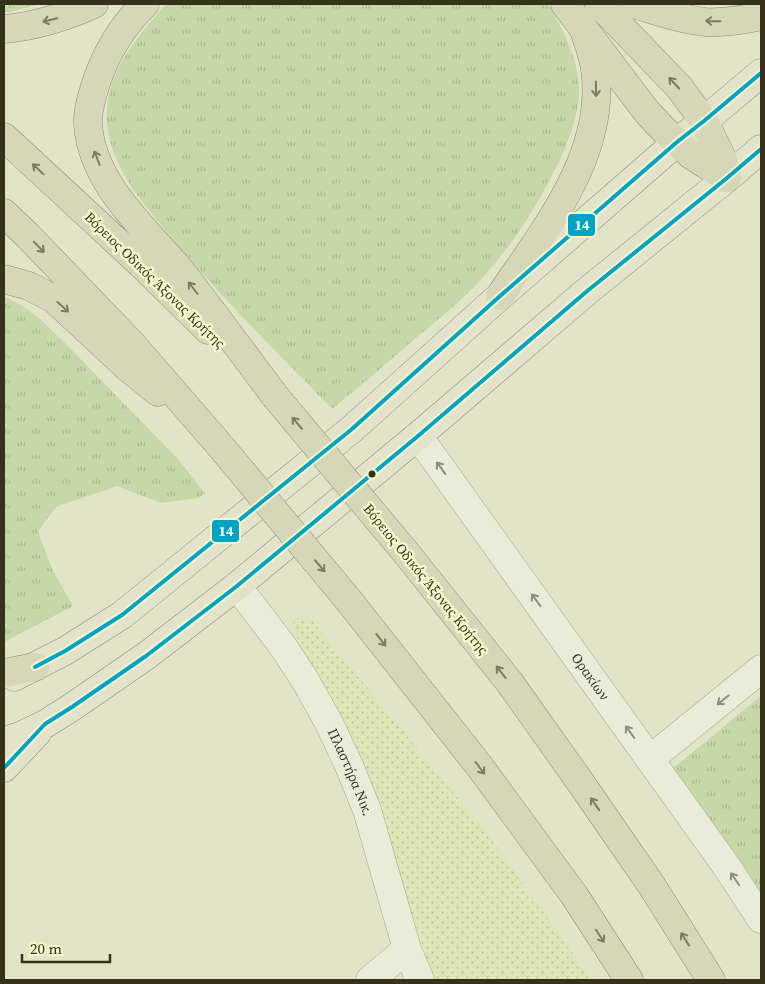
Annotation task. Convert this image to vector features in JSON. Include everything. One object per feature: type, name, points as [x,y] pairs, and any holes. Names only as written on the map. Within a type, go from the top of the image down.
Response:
[{"type":"highway","points":[[4,29],[57,18],[94,4]]},
{"type":"highway","points":[[145,4],[128,22],[101,68],[89,106],[88,124],[91,143],[107,182],[119,200],[185,276],[275,396]]},
{"type":"highway","points":[[565,4],[647,112],[692,155],[727,178]]},
{"type":"highway","points":[[599,4],[679,87],[704,121],[723,160],[727,178]]},
{"type":"highway","points":[[634,4],[706,22],[733,21],[761,16]]},
{"type":"highway","points":[[500,296],[559,206],[583,160],[592,131],[596,101],[595,68],[582,25]]},
{"type":"highway","name":"Βόρειος Οδικός Άξονας Κρήτης","points":[[4,137],[141,264],[275,396],[408,554],[510,683],[652,886],[711,980]]},
{"type":"highway","points":[[4,213],[131,343],[222,448],[350,602],[480,767],[574,895],[630,980]]},
{"type":"highway","points":[[4,279],[29,286],[54,299],[153,389],[195,418]]},
{"type":"highway","points":[[4,673],[35,667]]},
{"type":"main road","points":[[4,681],[65,651],[122,615],[352,429],[500,296],[677,142],[761,73]]},
{"type":"main road","points":[[4,741],[20,736],[45,724],[72,707],[146,656],[237,586],[418,436],[586,292],[727,178],[761,148]]},
{"type":"main road","points":[[4,768],[45,724]]},
{"type":"street","name":"Ορακίων","points":[[418,436],[728,868],[761,920]]},
{"type":"street","name":"Πλαστήρα Νικ.","points":[[237,586],[282,645],[305,680],[350,768],[367,810],[407,949],[420,980]]},
{"type":"street","points":[[650,759],[761,669]]},
{"type":"street","points":[[370,980],[407,949]]},
{"type":"green space","points":[[4,4],[40,4],[4,12]]},
{"type":"green space","points":[[166,4],[548,4],[570,48],[576,67],[579,88],[579,99],[574,121],[558,164],[520,229],[498,260],[466,295],[332,409],[190,260],[135,193],[115,155],[108,132],[107,116],[111,86],[130,48]]},
{"type":"green space","points":[[4,296],[39,318],[64,342],[177,458],[205,493],[199,498],[161,503],[117,486],[56,507],[38,531],[52,569],[73,606],[4,642]]},
{"type":"green space","points":[[294,618],[311,619],[486,832],[592,980],[433,980],[361,761],[344,721],[315,675],[292,627]]},
{"type":"green space","points":[[761,696],[761,897],[672,769]]},
{"type":"transit line","name":"14","points":[[35,667],[65,651],[122,615],[352,429],[500,296],[677,142],[761,73]]},
{"type":"transit line","name":"14","points":[[4,768],[45,724],[146,656],[237,586],[418,436],[586,292],[761,149]]}]
